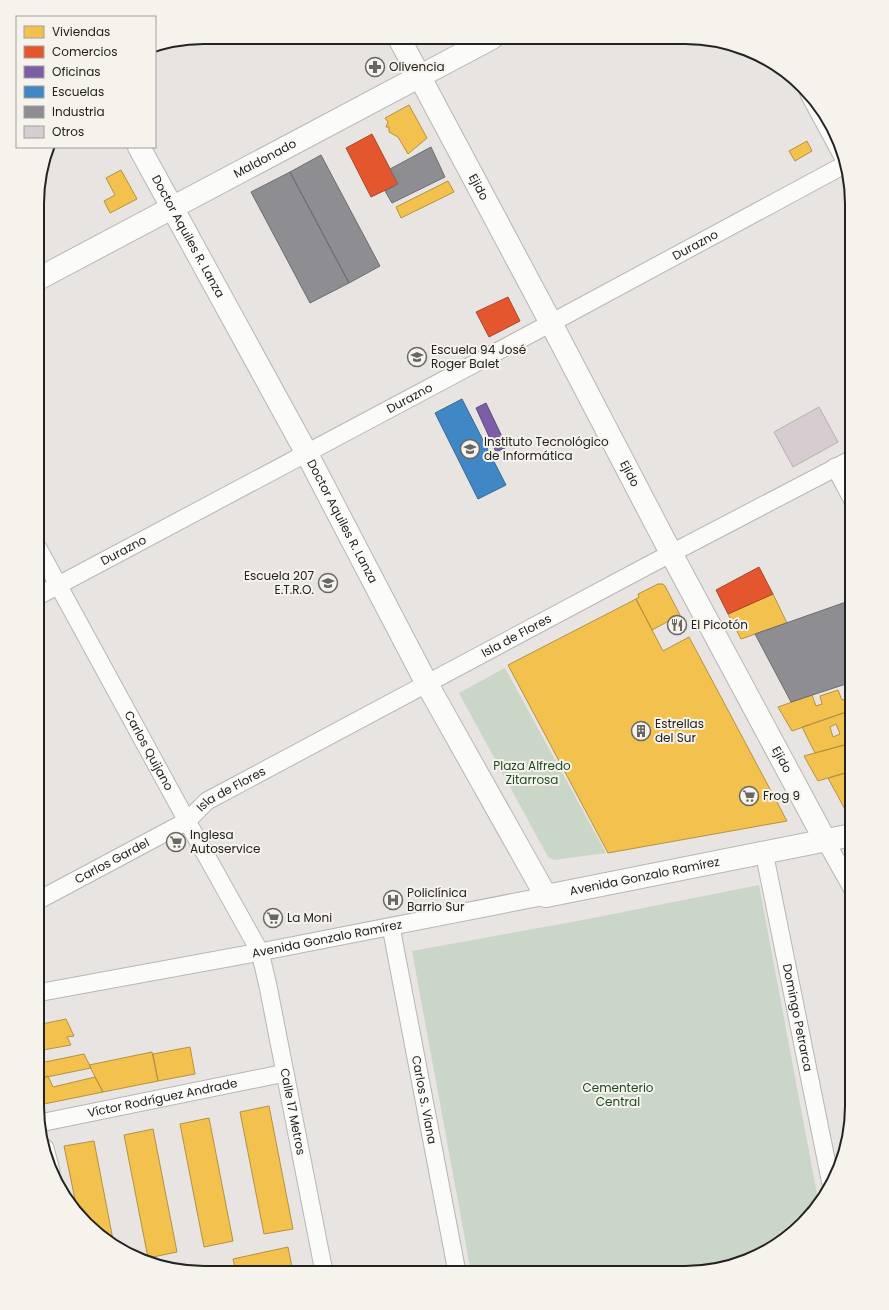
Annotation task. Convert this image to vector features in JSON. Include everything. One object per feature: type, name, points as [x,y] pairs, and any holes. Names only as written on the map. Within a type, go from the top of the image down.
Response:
[{"type":"street","name":"Ejido","points":[[401,44],[551,323],[671,553],[845,876]]},
{"type":"street","name":"Maldonado","points":[[44,276],[480,44]]},
{"type":"street","name":"Doctor Aquiles R. Lanza","points":[[140,148],[171,208],[306,452],[427,684],[546,896]]},
{"type":"street","name":"Durazno","points":[[44,593],[841,167]]},
{"type":"street","name":"Isla de Flores","points":[[187,821],[207,800],[845,462]]},
{"type":"street","points":[[835,467],[845,486]]},
{"type":"street","name":"Carlos Quijano","points":[[44,559],[260,952]]},
{"type":"street","name":"Carlos Gardel","points":[[44,897],[187,821]]},
{"type":"street","name":"Avenida Gonzalo Ramírez","points":[[44,992],[391,927],[845,836]]},
{"type":"street","name":"Domingo Petrarca","points":[[764,852],[829,1175]]},
{"type":"street","name":"Carlos S. Viana","points":[[391,927],[455,1266]]},
{"type":"street","name":"Calle 17 Metros","points":[[260,952],[323,1266]]},
{"type":"street","name":"Víctor Rodríguez Andrade","points":[[45,1122],[285,1073]]},
{"type":"green space","name":"Plaza Alfredo Zitarrosa","points":[[505,668],[606,853],[554,860],[548,857],[459,693]]},
{"type":"green space","name":"Cementerio Central","points":[[759,885],[817,1196],[798,1219],[765,1245],[726,1261],[695,1266],[470,1266],[412,951],[583,920]]},
{"type":"building: Viviendas","points":[[409,105],[427,138],[408,154],[398,137],[389,132],[389,127],[386,127],[388,122],[385,118]]},
{"type":"building: Viviendas","points":[[807,141],[812,151],[795,161],[789,151]]},
{"type":"building: Viviendas","points":[[121,170],[137,199],[110,213],[104,201],[115,195],[106,178]]},
{"type":"building: Viviendas","points":[[448,181],[454,192],[401,218],[396,207]]},
{"type":"building: Viviendas","points":[[658,584],[663,584],[665,586],[680,615],[652,630],[636,599],[639,597],[638,594]]},
{"type":"building: Viviendas","points":[[773,594],[787,623],[741,639],[728,614]]},
{"type":"building: Viviendas","name":"Estrellas del Sur","points":[[636,599],[663,651],[689,637],[787,821],[608,853],[508,665]]},
{"type":"building: Viviendas","points":[[838,690],[842,700],[845,699],[845,712],[792,731],[778,707],[812,695],[816,706],[822,704],[820,696]]},
{"type":"building: Viviendas","points":[[845,712],[845,745],[815,753],[802,727]],"holes":[[[836,724],[840,734],[833,737],[830,727]]]},
{"type":"building: Viviendas","points":[[844,745],[845,773],[818,781],[804,756]]},
{"type":"building: Viviendas","points":[[845,773],[845,809],[828,778]]},
{"type":"building: Viviendas","points":[[66,1019],[74,1036],[67,1037],[71,1045],[44,1050],[44,1024]]},
{"type":"building: Viviendas","points":[[190,1047],[195,1074],[158,1081],[153,1054]]},
{"type":"building: Viviendas","points":[[152,1052],[158,1081],[103,1092],[89,1065]]},
{"type":"building: Viviendas","points":[[84,1054],[91,1068],[44,1078],[44,1062]]},
{"type":"building: Viviendas","points":[[48,1076],[53,1087],[95,1077],[103,1092],[44,1104],[44,1077]]},
{"type":"building: Viviendas","points":[[269,1106],[293,1229],[264,1234],[240,1112]]},
{"type":"building: Viviendas","points":[[209,1118],[233,1241],[204,1247],[180,1124]]},
{"type":"building: Viviendas","points":[[153,1129],[177,1252],[153,1257],[147,1255],[124,1135]]},
{"type":"building: Viviendas","points":[[94,1141],[112,1237],[91,1219],[75,1201],[64,1146]]},
{"type":"building: Viviendas","points":[[288,1247],[292,1266],[235,1266],[233,1259]]},
{"type":"building: Comercios","points":[[372,134],[398,184],[371,197],[346,148]]},
{"type":"building: Comercios","points":[[508,297],[520,321],[489,337],[476,312]]},
{"type":"building: Comercios","points":[[759,567],[773,594],[728,614],[716,590]]},
{"type":"building: Oficinas","points":[[486,403],[507,447],[496,452],[476,408]]},
{"type":"building: Escuelas","name":"Instituto Tecnológico de Informática","points":[[462,399],[506,485],[478,499],[435,413]]},
{"type":"building: Industria","points":[[431,147],[445,177],[392,203],[385,191],[398,184],[390,169]]},
{"type":"building: Industria","points":[[321,155],[380,266],[349,283],[290,172]]},
{"type":"building: Industria","points":[[290,172],[349,283],[310,303],[251,192]]},
{"type":"building: Industria","points":[[845,602],[845,684],[791,702],[755,634]]},
{"type":"building: Otros","points":[[819,407],[838,442],[793,467],[774,432]]},
{"type":"place","name":"Olivencia","points":[[375,67]]},
{"type":"place","name":"Escuela 94 José Roger Balet","points":[[417,357]]},
{"type":"place","name":"Instituto Tecnológico de Informática","points":[[470,449]]},
{"type":"place","name":"Escuela 207 E.T.R.O.","points":[[328,583]]},
{"type":"place","name":"El Picotón","points":[[677,625]]},
{"type":"place","name":"Estrellas del Sur","points":[[641,731]]},
{"type":"place","name":"Frog 9","points":[[749,796]]},
{"type":"place","name":"Inglesa Autoservice","points":[[176,842]]},
{"type":"place","name":"Policlínica Barrio Sur","points":[[393,900]]},
{"type":"place","name":"La Moni","points":[[273,918]]}]
